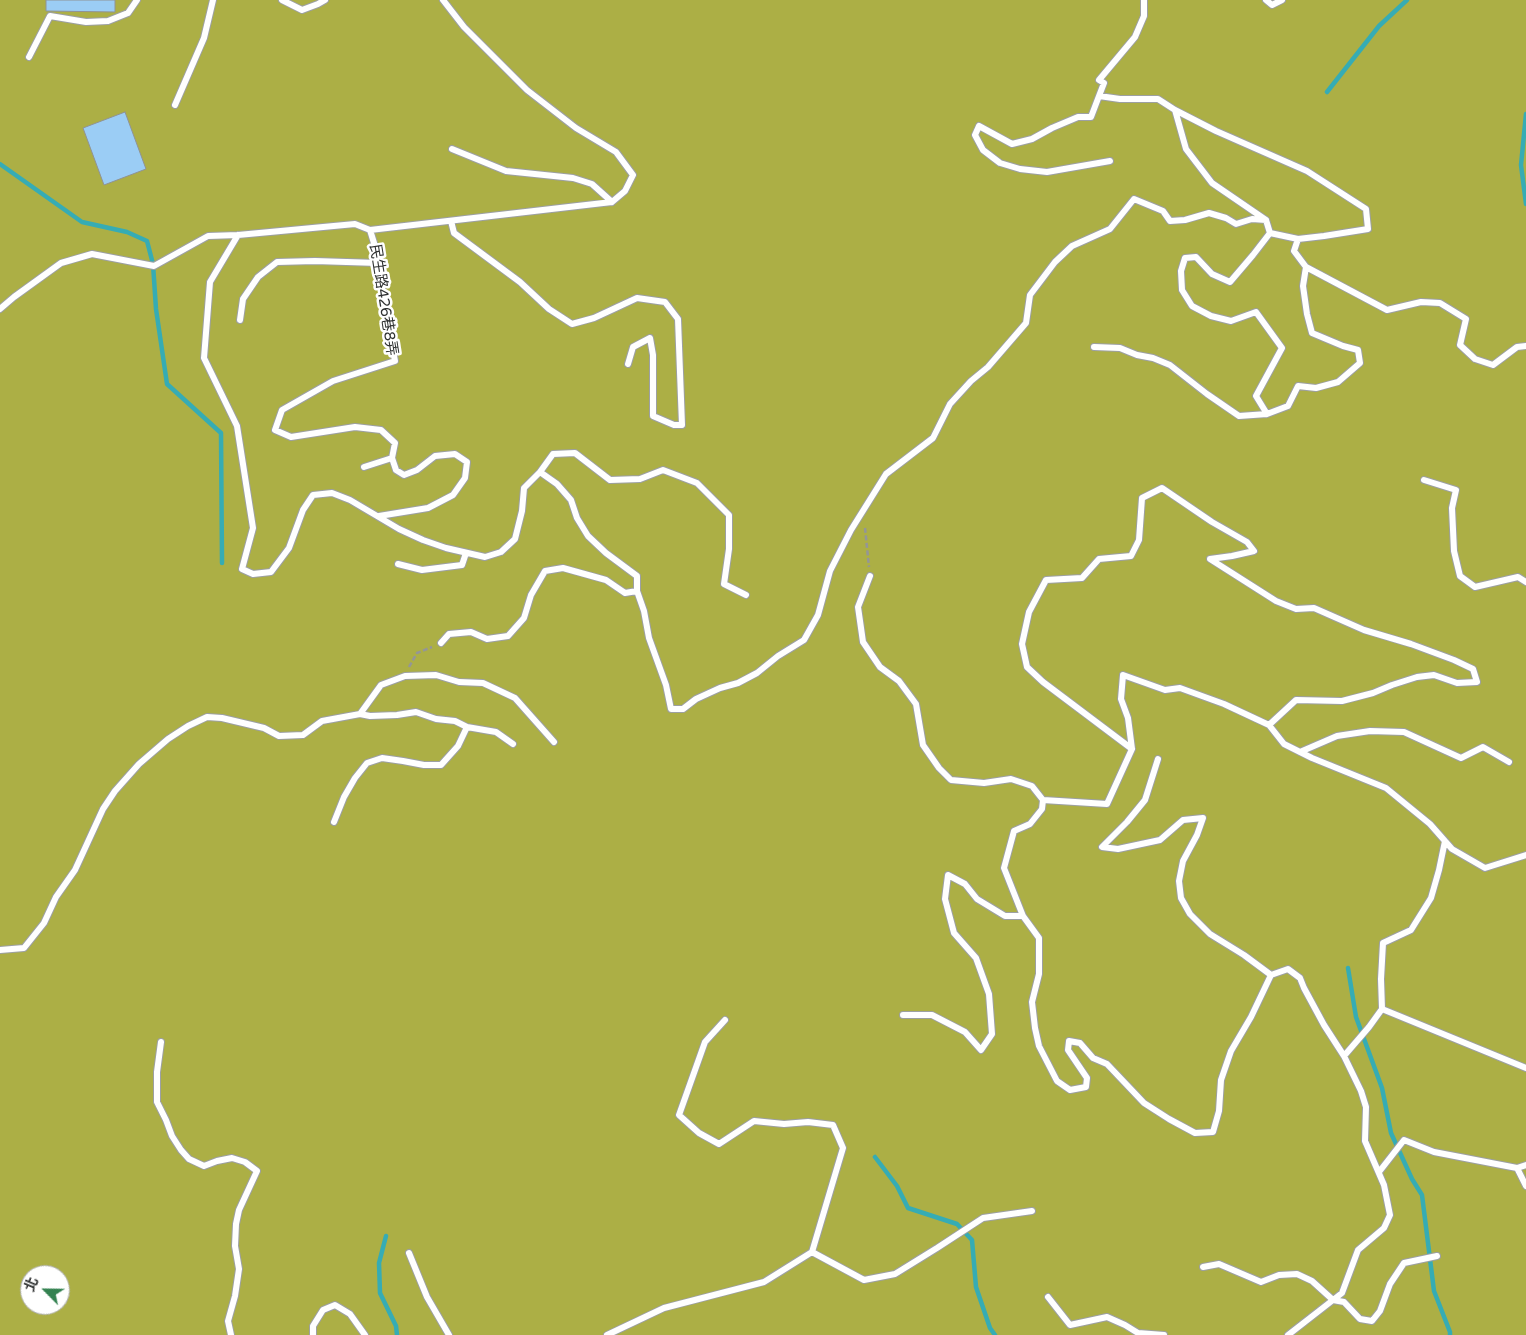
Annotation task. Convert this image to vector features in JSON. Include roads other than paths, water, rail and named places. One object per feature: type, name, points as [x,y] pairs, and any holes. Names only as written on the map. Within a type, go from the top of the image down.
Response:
[{"type":"lane","points":[[28,57],[50,16],[86,22],[108,21],[128,13],[137,0]]},
{"type":"lane","points":[[175,105],[204,38],[213,0]]},
{"type":"lane","points":[[282,0],[302,10],[325,0]]},
{"type":"lane","points":[[370,230],[612,202],[625,191],[633,175],[616,152],[576,128],[527,90],[464,27],[443,0]]},
{"type":"lane","points":[[1110,161],[1047,172],[1020,169],[1000,163],[983,150],[975,135],[978,126],[1012,144],[1032,139],[1078,117],[1091,117],[1104,82],[1099,80],[1135,37],[1144,16],[1144,0]]},
{"type":"lane","points":[[1266,0],[1272,5],[1282,0]]},
{"type":"lane","points":[[1099,96],[1120,99],[1158,99],[1216,131],[1307,171],[1366,210],[1368,229],[1298,239],[1270,232]]},
{"type":"lane","points":[[1175,110],[1186,149],[1212,183],[1266,220],[1270,232]]},
{"type":"lane","points":[[452,149],[506,171],[572,178],[592,184],[612,202]]},
{"type":"lane","points":[[540,472],[557,484],[570,500],[577,518],[588,536],[606,553],[637,576],[637,591],[644,611],[649,638],[666,685],[671,709],[683,709],[696,699],[720,688],[738,683],[757,673],[778,656],[804,640],[818,615],[830,571],[851,530],[886,474],[933,438],[950,404],[988,366],[1026,323],[1030,295],[1055,262],[1072,246],[1110,229],[1134,199],[1163,211],[1170,221],[1185,220],[1209,213],[1226,218],[1236,224],[1252,219],[1266,220]]},
{"type":"lane","points":[[451,221],[454,233],[520,282],[549,309],[572,324],[594,318],[637,298],[665,302],[678,319],[682,425],[674,425],[653,416],[653,355],[650,338],[633,347],[628,364]]},
{"type":"lane","name":"民生路426巷8弄","points":[[0,309],[62,263],[92,254],[154,266],[208,236],[355,224],[370,230],[374,243],[395,361],[333,381],[282,410],[275,430],[291,438],[355,427],[381,430],[395,443],[392,458]]},
{"type":"lane","points":[[1267,414],[1256,396],[1282,348],[1256,312],[1231,321],[1211,316],[1192,306],[1182,290],[1181,271],[1185,258],[1196,257],[1212,274],[1230,282],[1270,232]]},
{"type":"lane","points":[[238,234],[210,282],[204,358],[237,426],[253,528],[242,569],[253,574],[271,572],[290,548],[303,510],[313,495],[332,492],[423,540],[446,548],[485,557],[500,552],[515,539],[522,511],[524,488],[540,472],[553,454],[575,454],[610,480],[640,479],[663,470],[697,483],[729,515],[729,549],[724,584],[746,595]]},
{"type":"lane","points":[[1298,239],[1294,251],[1306,268],[1387,310],[1421,302],[1440,303],[1466,319],[1460,345],[1475,358],[1493,365],[1517,347],[1526,346]]},
{"type":"lane","points":[[240,320],[243,299],[258,277],[277,262],[378,263]]},
{"type":"lane","points":[[1094,346],[1120,348],[1170,365],[1239,416],[1267,414],[1288,406],[1298,386],[1316,388],[1338,382],[1360,363],[1358,350],[1312,333],[1302,286],[1306,268]]},
{"type":"lane","points":[[364,467],[392,458],[396,470],[404,475],[417,470],[435,456],[456,454],[468,462],[466,478],[453,495],[428,508],[379,516]]},
{"type":"lane","points":[[1424,480],[1456,490],[1452,508],[1454,551],[1460,576],[1475,587],[1518,577],[1526,582]]},
{"type":"lane","points":[[1132,749],[1043,682],[1027,667],[1022,644],[1029,612],[1046,580],[1082,578],[1099,559],[1131,556],[1139,540],[1142,498],[1162,488],[1212,522],[1247,542],[1254,551],[1210,559],[1276,600],[1296,609],[1314,608],[1364,630],[1411,644],[1454,660],[1473,669],[1477,682],[1457,683],[1434,676],[1416,677],[1373,693],[1342,701],[1296,700],[1268,725]]},
{"type":"lane","points":[[398,564],[422,570],[462,565],[466,553]]},
{"type":"lane","points":[[441,643],[449,634],[464,632],[472,632],[487,639],[508,636],[524,618],[531,595],[545,571],[563,568],[606,580],[624,593],[637,591]]},
{"type":"lane","points":[[870,576],[858,607],[862,642],[880,667],[899,681],[916,704],[923,745],[939,768],[952,780],[984,783],[1011,779],[1032,786],[1043,800],[1042,809],[1030,824],[1014,832],[1004,868],[1023,916],[1039,938],[1039,974],[1032,1002],[1035,1028],[1039,1046],[1057,1081],[1070,1090],[1086,1087],[1087,1078],[1068,1050],[1069,1040],[1080,1043],[1093,1058],[1107,1064],[1144,1103],[1195,1133],[1213,1132],[1219,1111],[1221,1080],[1231,1051],[1251,1017],[1270,975],[1288,969],[1300,978],[1324,1024],[1344,1056],[1361,1091],[1366,1108],[1365,1141],[1384,1185],[1390,1215],[1384,1228],[1358,1250],[1342,1293],[1288,1335]]},
{"type":"lane","points":[[360,714],[381,685],[405,676],[436,675],[459,682],[483,683],[515,698],[554,742]]},
{"type":"lane","points":[[1043,800],[1108,804],[1132,749],[1128,718],[1121,699],[1123,675],[1165,690],[1180,688],[1224,704],[1268,725],[1284,744],[1312,758],[1386,788],[1430,824],[1452,849],[1485,868],[1526,855]]},
{"type":"lane","points":[[0,950],[24,948],[44,923],[56,897],[75,870],[103,808],[114,790],[139,764],[168,739],[207,717],[222,718],[264,728],[279,736],[302,735],[322,721],[360,714],[370,716],[416,712],[436,719],[455,721],[467,727],[496,732],[513,744]]},
{"type":"lane","points":[[334,822],[344,797],[355,778],[367,763],[382,758],[424,765],[441,765],[458,746],[467,727]]},
{"type":"lane","points":[[1300,752],[1337,736],[1370,731],[1404,732],[1461,758],[1483,748],[1509,762]]},
{"type":"lane","points":[[1158,760],[1144,800],[1127,822],[1102,847],[1118,849],[1160,840],[1183,820],[1203,818],[1197,835],[1183,860],[1179,881],[1181,898],[1190,914],[1210,934],[1244,955],[1270,975]]},
{"type":"lane","points":[[1344,1056],[1382,1009],[1381,979],[1384,943],[1411,930],[1432,898],[1445,841]]},
{"type":"lane","points":[[903,1015],[932,1015],[965,1032],[981,1050],[992,1034],[989,994],[976,958],[954,932],[945,899],[948,875],[965,884],[977,899],[1005,916],[1023,916]]},
{"type":"lane","points":[[1382,1009],[1526,1068]]},
{"type":"lane","points":[[607,1335],[664,1308],[764,1282],[812,1252],[843,1148],[833,1125],[808,1122],[784,1124],[754,1121],[719,1144],[699,1133],[680,1115],[705,1042],[725,1020]]},
{"type":"lane","points":[[161,1042],[157,1072],[157,1102],[172,1136],[181,1150],[189,1159],[204,1166],[232,1158],[244,1162],[257,1171],[239,1210],[236,1224],[235,1246],[239,1269],[235,1296],[228,1321],[231,1335]]},
{"type":"lane","points":[[1379,1172],[1404,1140],[1434,1152],[1516,1168],[1526,1165]]},
{"type":"lane","points":[[1516,1168],[1526,1186]]},
{"type":"lane","points":[[812,1252],[864,1280],[895,1274],[983,1218],[1032,1211]]},
{"type":"lane","points":[[409,1253],[427,1297],[450,1335]]},
{"type":"lane","points":[[1203,1267],[1219,1264],[1261,1282],[1279,1275],[1297,1274],[1312,1281],[1334,1300],[1344,1302],[1360,1319],[1372,1321],[1380,1311],[1390,1284],[1404,1263],[1437,1256]]},
{"type":"lane","points":[[1048,1297],[1070,1325],[1107,1317],[1138,1333],[1164,1335]]},
{"type":"lane","points":[[313,1335],[313,1326],[324,1310],[335,1305],[350,1314],[365,1335]]},
{"type":"waterway","points":[[1327,92],[1379,26],[1407,0]]},
{"type":"waterway","points":[[1526,114],[1521,165],[1526,204]]},
{"type":"waterway","points":[[0,164],[82,222],[127,232],[147,241],[153,264],[156,309],[167,384],[221,433],[222,563]]},
{"type":"waterway","points":[[1348,968],[1356,1017],[1382,1088],[1391,1133],[1412,1179],[1422,1195],[1434,1291],[1450,1335]]},
{"type":"waterway","points":[[875,1157],[897,1186],[908,1208],[957,1224],[972,1240],[976,1287],[990,1328],[995,1335]]},
{"type":"waterway","points":[[386,1236],[379,1263],[380,1293],[396,1326],[397,1335]]}]
